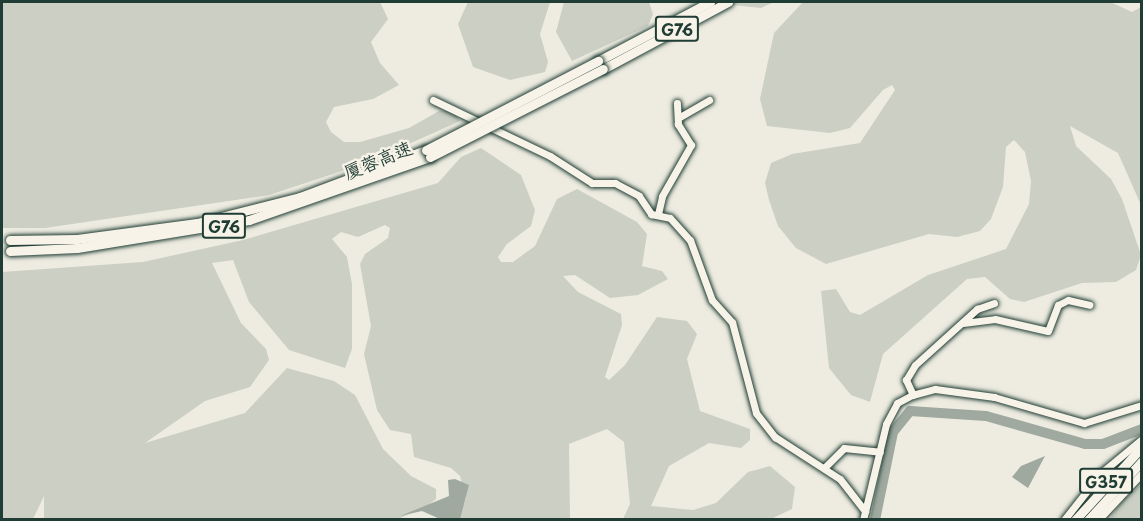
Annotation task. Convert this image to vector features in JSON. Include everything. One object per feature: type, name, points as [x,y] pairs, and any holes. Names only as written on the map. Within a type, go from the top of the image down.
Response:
[{"type":"highway","name":"厦蓉高速","points":[[625,53],[710,2]]},
{"type":"highway","name":"厦蓉高速","points":[[10,251],[99,245],[249,220],[428,154],[728,2]]},
{"type":"highway","name":"厦蓉高速","points":[[10,240],[77,239],[197,223],[300,197],[428,154]]},
{"type":"highway","name":"G357","points":[[1075,519],[1142,447]]},
{"type":"highway","name":"G357","points":[[1088,519],[1142,461]]},
{"type":"street","points":[[434,100],[550,156],[592,183],[615,183],[658,214],[670,218],[690,240],[712,300],[732,322],[756,413],[775,437],[840,479],[865,511]]},
{"type":"street","points":[[678,118],[709,100]]},
{"type":"street","points":[[658,214],[662,196],[691,145],[678,118],[677,103]]},
{"type":"street","points":[[963,323],[995,319],[1048,331],[1058,304],[1068,300],[1089,304]]},
{"type":"street","points":[[913,395],[906,381],[915,365],[963,323],[994,303]]},
{"type":"street","points":[[862,519],[880,452],[897,403],[913,395],[935,388],[994,397],[1084,423],[1142,405]]},
{"type":"street","points":[[1064,519],[1101,473],[1142,439]]},
{"type":"street","points":[[824,468],[844,448],[880,452]]},
{"type":"street","points":[[1098,519],[1142,473]]},
{"type":"shaded area","points":[[2,2],[380,2],[388,19],[371,42],[380,63],[399,85],[373,99],[334,107],[326,122],[331,132],[344,142],[360,142],[409,128],[439,111],[452,111],[460,121],[369,162],[269,195],[45,228],[2,228]]},
{"type":"shaded area","points":[[468,2],[550,2],[540,34],[548,62],[545,72],[510,80],[473,67],[458,24]]},
{"type":"shaded area","points":[[564,2],[649,2],[653,14],[648,26],[572,61],[556,32]]},
{"type":"shaded area","points":[[704,2],[774,2],[761,8]]},
{"type":"shaded area","points":[[803,2],[1110,2],[1132,12],[1141,7],[1141,205],[1118,153],[1070,126],[1076,146],[1111,179],[1122,199],[1141,255],[1136,270],[1116,282],[1082,283],[1024,302],[1010,299],[985,277],[967,279],[883,354],[870,402],[851,395],[829,368],[821,291],[836,289],[850,312],[860,315],[928,275],[1006,249],[1029,204],[1031,181],[1025,152],[1014,140],[1006,147],[1003,187],[991,219],[980,231],[957,237],[929,234],[826,264],[796,248],[778,226],[769,200],[765,183],[771,163],[792,154],[860,143],[895,90],[892,85],[883,90],[850,128],[830,133],[767,126],[760,99],[774,33]]},
{"type":"shaded area","points":[[481,148],[521,175],[535,210],[531,226],[507,244],[498,257],[501,262],[513,262],[535,246],[557,199],[577,189],[637,222],[647,234],[642,266],[662,271],[668,279],[638,295],[610,298],[575,275],[563,276],[578,292],[621,314],[622,325],[605,377],[609,380],[625,365],[657,317],[687,321],[697,334],[687,359],[700,411],[750,429],[750,440],[741,448],[709,443],[669,466],[651,506],[693,510],[716,503],[748,472],[770,466],[795,487],[792,509],[771,519],[623,519],[630,504],[624,442],[607,429],[569,444],[570,519],[457,519],[466,498],[460,476],[451,468],[414,457],[411,434],[390,430],[377,410],[364,354],[371,326],[360,264],[365,254],[388,238],[390,228],[385,225],[358,237],[341,232],[332,239],[347,257],[352,284],[352,349],[345,368],[289,350],[249,302],[233,260],[212,263],[241,323],[266,349],[269,360],[250,387],[205,401],[145,443],[245,413],[287,368],[334,381],[355,395],[383,449],[411,476],[436,489],[436,499],[427,506],[396,520],[44,520],[44,496],[33,519],[2,520],[2,272],[143,262],[243,240],[438,183],[461,157]]},
{"type":"shaded area","points":[[1045,456],[1028,488],[1012,477],[1021,466]]},
{"type":"shaded area","points":[[455,479],[469,485],[460,519],[440,519],[422,511],[400,516],[449,496],[448,480]]},
{"type":"shaded area","points":[[1141,485],[1141,519],[1110,519],[1123,500]]},
{"type":"waterway","points":[[875,520],[893,432],[910,411],[986,416],[1085,444],[1103,444],[1142,429]]}]
